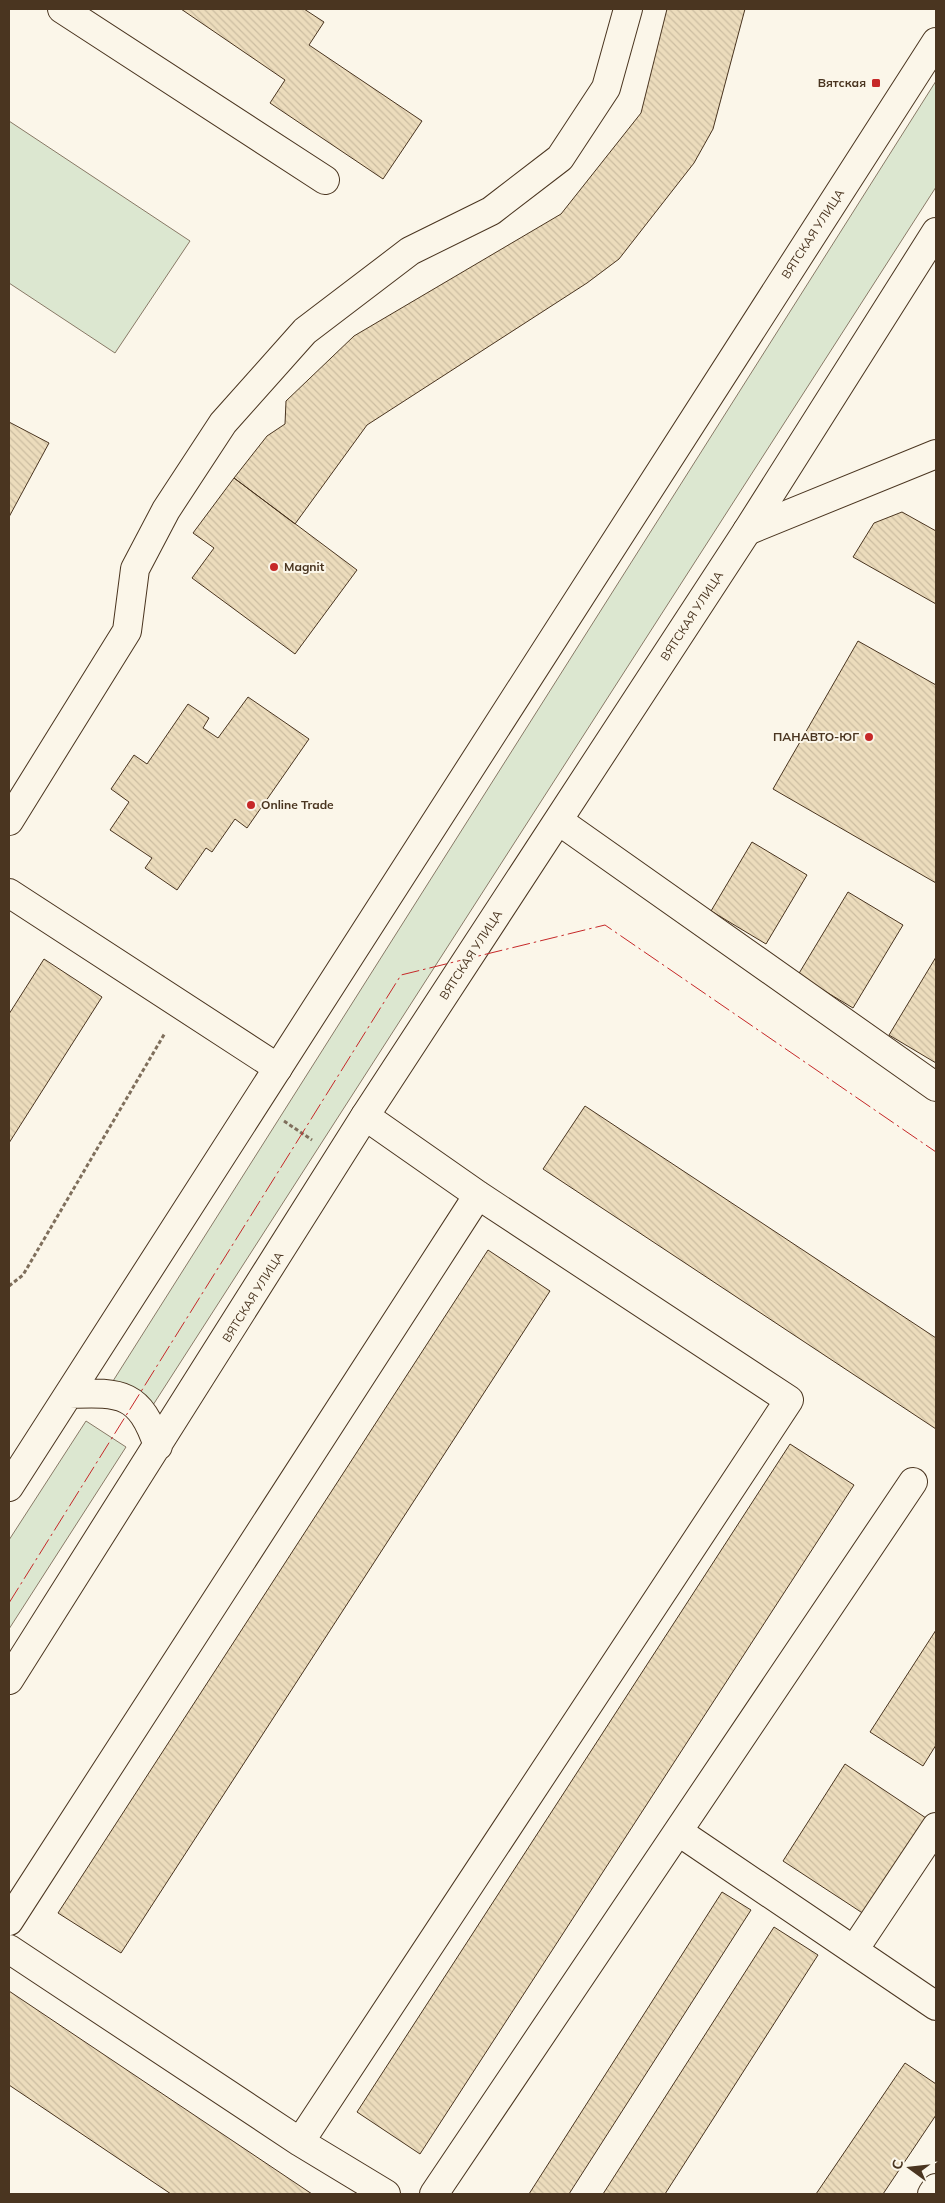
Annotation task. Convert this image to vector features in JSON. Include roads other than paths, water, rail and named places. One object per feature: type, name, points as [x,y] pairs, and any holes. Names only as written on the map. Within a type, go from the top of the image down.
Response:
[{"type":"main road","points":[[62,9],[325,180]]},
{"type":"main road","points":[[9,821],[127,631],[135,569],[166,510],[223,423],[305,331],[410,251],[490,211],[560,158],[606,88],[628,9]]},
{"type":"main road","name":"ВЯТСКАЯ УЛИЦА","points":[[9,1487],[936,42]]},
{"type":"main road","name":"ВЯТСКАЯ УЛИЦА","points":[[9,1680],[365,1116],[747,531],[936,232]]},
{"type":"main road","points":[[747,531],[936,454]]},
{"type":"main road","points":[[559,821],[936,1087]]},
{"type":"main road","points":[[9,893],[278,1068]]},
{"type":"main road","points":[[300,2142],[789,1400],[478,1194],[365,1116]]},
{"type":"main road","points":[[9,1921],[478,1194]]},
{"type":"main road","points":[[70,1394],[104,1393],[132,1401],[150,1423],[158,1446]]},
{"type":"main road","points":[[434,2194],[913,1482]]},
{"type":"main road","points":[[854,1950],[936,1827]]},
{"type":"main road","points":[[679,1832],[936,2006]]},
{"type":"main road","points":[[9,1949],[300,2142],[386,2194]]},
{"type":"main road","points":[[932,2194],[936,2188]]},
{"type":"place","name":"Вятская","points":[[876,83]]},
{"type":"place","name":"Magnit","points":[[274,567]]},
{"type":"place","name":"ПАНАВТО-ЮГ","points":[[869,737]]},
{"type":"place","name":"Online Trade","points":[[251,805]]}]
